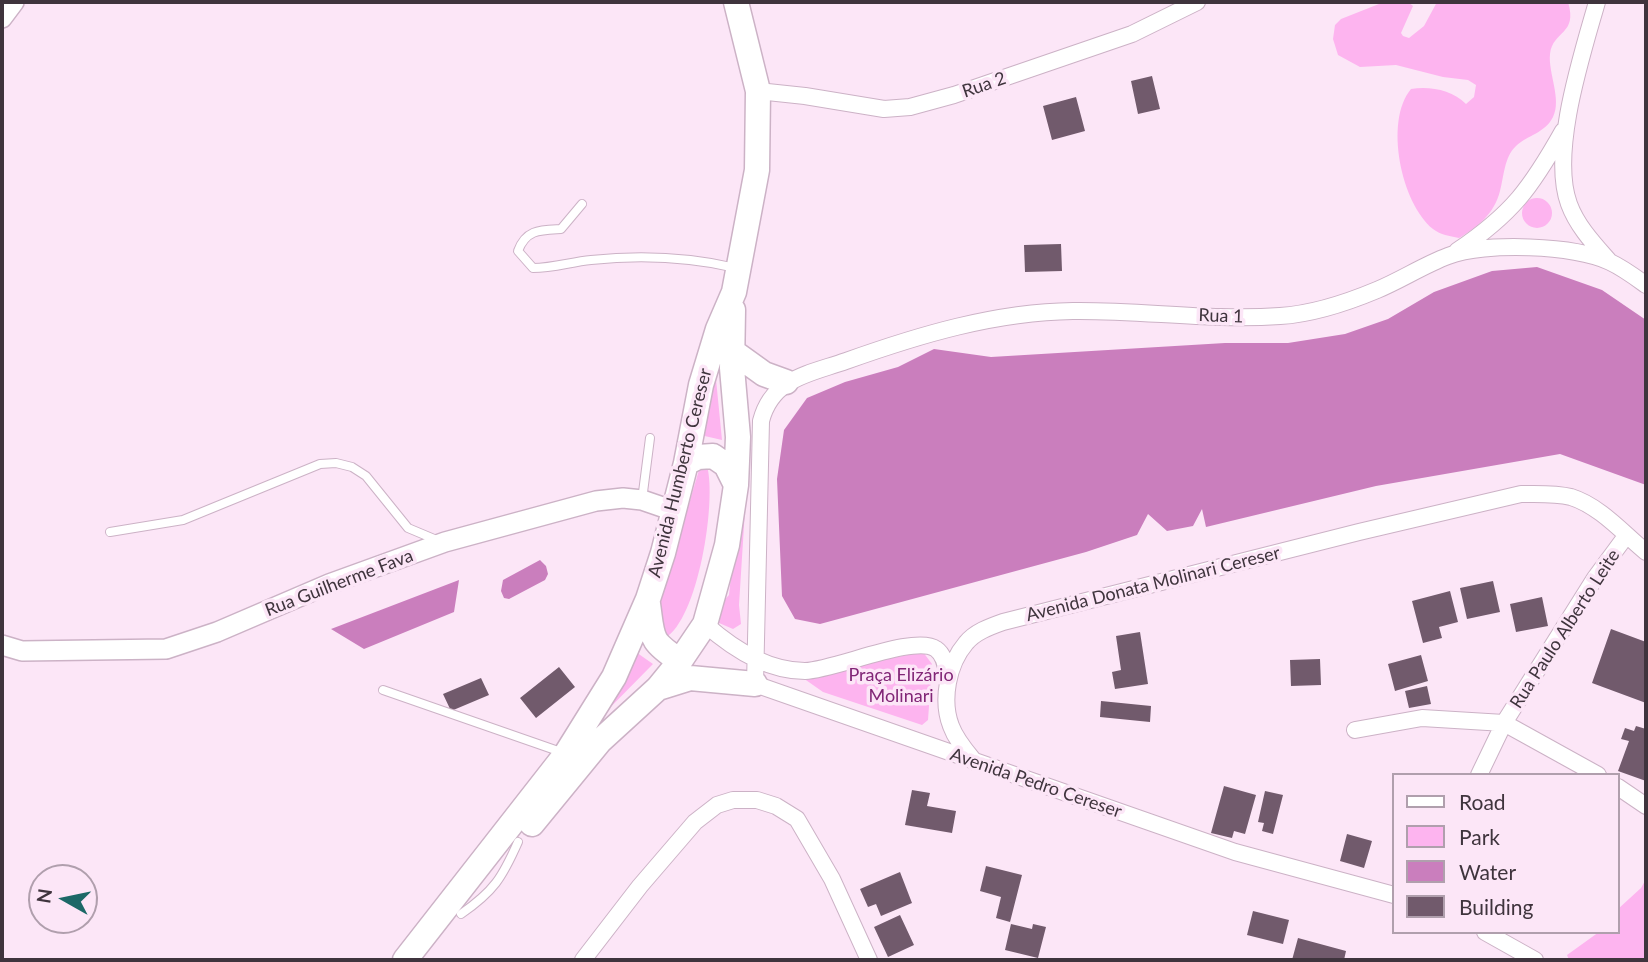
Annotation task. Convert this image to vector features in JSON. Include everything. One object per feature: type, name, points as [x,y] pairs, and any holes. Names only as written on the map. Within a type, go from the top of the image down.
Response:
[{"type":"main road","name":"Avenida Humberto Cereser","points":[[426,960],[600,741],[658,688],[705,624],[727,545],[736,485],[738,437],[732,351],[736,280],[757,170],[758,91],[736,2]]},
{"type":"main road","name":"Avenida Humberto Cereser","points":[[405,960],[566,754],[614,677],[648,599],[686,463],[701,385],[736,280]]},
{"type":"main road","points":[[732,351],[764,374],[786,382]]},
{"type":"main road","points":[[686,463],[705,455],[713,456],[726,465],[736,485]]},
{"type":"main road","points":[[648,599],[653,639],[657,646],[680,661]]},
{"type":"main road","points":[[658,688],[690,678],[755,684]]},
{"type":"street","points":[[2,18],[15,2]]},
{"type":"street","name":"Rua 2","points":[[758,91],[884,109],[910,107],[954,95],[1132,34],[1197,2]]},
{"type":"street","points":[[1597,2],[1566,125],[1563,171],[1568,203],[1586,235],[1609,261]]},
{"type":"street","points":[[1450,255],[1489,229],[1514,206],[1542,169],[1566,125]]},
{"type":"street","name":"Rua 1","points":[[786,382],[909,339],[1011,316],[1098,311],[1241,317],[1308,312],[1340,305],[1378,290],[1450,255],[1492,247],[1576,254],[1609,261],[1646,285]]},
{"type":"street","points":[[755,684],[761,421],[766,404],[786,382]]},
{"type":"street","name":"Avenida Donata Molinari Cereser","points":[[948,680],[958,653],[967,642],[977,633],[1003,622],[1521,494],[1571,498],[1594,509],[1646,552]]},
{"type":"street","name":"Rua Guilherme Fava","points":[[2,645],[22,651],[166,649],[217,632],[328,584],[446,542],[596,501],[623,498],[642,500],[674,511]]},
{"type":"street","name":"Rua Paulo Alberto Leite","points":[[1480,773],[1504,723],[1595,578],[1626,536]]},
{"type":"street","points":[[705,624],[721,638],[756,658],[777,667],[805,671],[905,646],[929,646],[937,649],[943,656],[948,680],[947,710],[950,724],[975,762]]},
{"type":"street","name":"Avenida Pedro Cereser","points":[[680,661],[755,684],[1235,852],[1392,894]]},
{"type":"street","points":[[1355,730],[1422,718],[1504,723],[1594,773]]},
{"type":"street","points":[[916,741],[932,737],[950,724]]},
{"type":"street","points":[[1620,788],[1646,806]]},
{"type":"street","points":[[583,960],[640,886],[695,822],[717,805],[733,800],[757,800],[776,806],[797,819],[832,879],[866,959]]},
{"type":"street","points":[[1489,934],[1535,960]]},
{"type":"lane","points":[[582,204],[561,229],[537,230],[521,241],[518,251],[533,268],[590,260],[695,259],[736,280]]},
{"type":"lane","points":[[642,500],[650,438]]},
{"type":"lane","points":[[110,532],[183,520],[320,464],[335,463],[352,467],[366,476],[408,528],[446,542]]},
{"type":"lane","points":[[383,691],[566,754]]},
{"type":"green space","points":[[1384,2],[1408,2],[1413,6],[1401,33],[1409,38],[1424,26],[1437,2],[1568,2],[1570,21],[1555,40],[1550,54],[1556,102],[1553,117],[1546,127],[1521,142],[1512,151],[1494,206],[1479,224],[1459,238],[1433,229],[1412,201],[1400,161],[1399,121],[1403,103],[1411,89],[1440,90],[1454,95],[1466,104],[1474,97],[1476,85],[1468,80],[1443,77],[1396,65],[1360,67],[1338,55],[1333,39],[1335,25],[1341,19]]},
{"type":"green space","points":[[1537,198],[1548,202],[1552,213],[1548,224],[1537,228],[1526,224],[1522,213],[1526,202]]},
{"type":"green space","points":[[713,349],[722,440],[696,434]]},
{"type":"green space","points":[[707,466],[709,505],[702,558],[687,608],[677,627],[665,638],[653,625],[699,470]]},
{"type":"green space","points":[[747,478],[739,605],[741,624],[733,629],[719,623],[716,609],[729,595],[741,479]]},
{"type":"green space","points":[[633,650],[653,664],[583,735]]},
{"type":"green space","name":"Praça Elizário Molinari","points":[[923,652],[932,664],[928,720],[922,725],[823,692],[803,678],[839,668]]},
{"type":"green space","points":[[1646,879],[1646,960],[1569,960],[1567,955],[1596,934],[1620,934],[1620,907],[1641,888]]},
{"type":"water","points":[[1537,267],[1602,290],[1646,320],[1646,485],[1560,454],[1376,486],[1206,527],[1202,509],[1193,526],[1167,531],[1148,514],[1137,535],[1086,552],[820,624],[795,619],[782,596],[777,479],[784,430],[807,398],[845,382],[898,367],[934,349],[991,357],[1225,343],[1288,343],[1345,334],[1388,319],[1434,292],[1492,271]]},
{"type":"water","points":[[540,560],[546,566],[548,574],[545,580],[509,599],[504,598],[501,591],[503,580]]},
{"type":"water","points":[[459,580],[454,612],[364,649],[331,629]]},
{"type":"building","points":[[1152,76],[1160,109],[1138,114],[1131,81]]},
{"type":"building","points":[[1076,97],[1085,131],[1052,140],[1043,106]]},
{"type":"building","points":[[1061,244],[1062,271],[1025,272],[1024,245]]},
{"type":"building","points":[[1493,581],[1500,612],[1467,619],[1460,588]]},
{"type":"building","points":[[1450,591],[1458,622],[1439,627],[1442,638],[1423,643],[1412,601]]},
{"type":"building","points":[[1542,597],[1548,626],[1516,632],[1510,604]]},
{"type":"building","points":[[1611,629],[1646,642],[1646,703],[1592,683]]},
{"type":"building","points":[[1140,632],[1148,684],[1115,689],[1112,672],[1121,670],[1116,636]]},
{"type":"building","points":[[1421,655],[1428,681],[1395,691],[1388,664]]},
{"type":"building","points":[[1320,659],[1321,685],[1291,686],[1290,660]]},
{"type":"building","points":[[559,667],[575,687],[536,718],[520,698]]},
{"type":"building","points":[[481,678],[489,695],[451,711],[443,694]]},
{"type":"building","points":[[1427,686],[1431,704],[1409,708],[1405,691]]},
{"type":"building","points":[[1101,701],[1151,706],[1150,722],[1100,717]]},
{"type":"building","points":[[1636,726],[1646,729],[1646,781],[1618,771],[1629,741],[1621,739],[1625,728],[1634,731]]},
{"type":"building","points":[[1224,786],[1256,795],[1245,834],[1234,831],[1232,838],[1211,833]]},
{"type":"building","points":[[912,790],[930,793],[927,806],[956,811],[952,833],[905,825]]},
{"type":"building","points":[[1265,791],[1283,795],[1273,834],[1262,831],[1264,823],[1258,822]]},
{"type":"building","points":[[1347,834],[1372,841],[1364,868],[1340,861]]},
{"type":"building","points":[[986,866],[1022,875],[1010,922],[996,918],[1001,897],[980,891]]},
{"type":"building","points":[[900,872],[912,903],[881,916],[876,904],[868,907],[860,889]]},
{"type":"building","points":[[1253,911],[1289,920],[1283,944],[1247,935]]},
{"type":"building","points":[[900,915],[914,945],[888,957],[874,927]]},
{"type":"building","points":[[1011,924],[1032,929],[1033,924],[1046,927],[1038,958],[1005,950]]},
{"type":"building","points":[[1298,938],[1346,951],[1344,960],[1292,960]]}]
